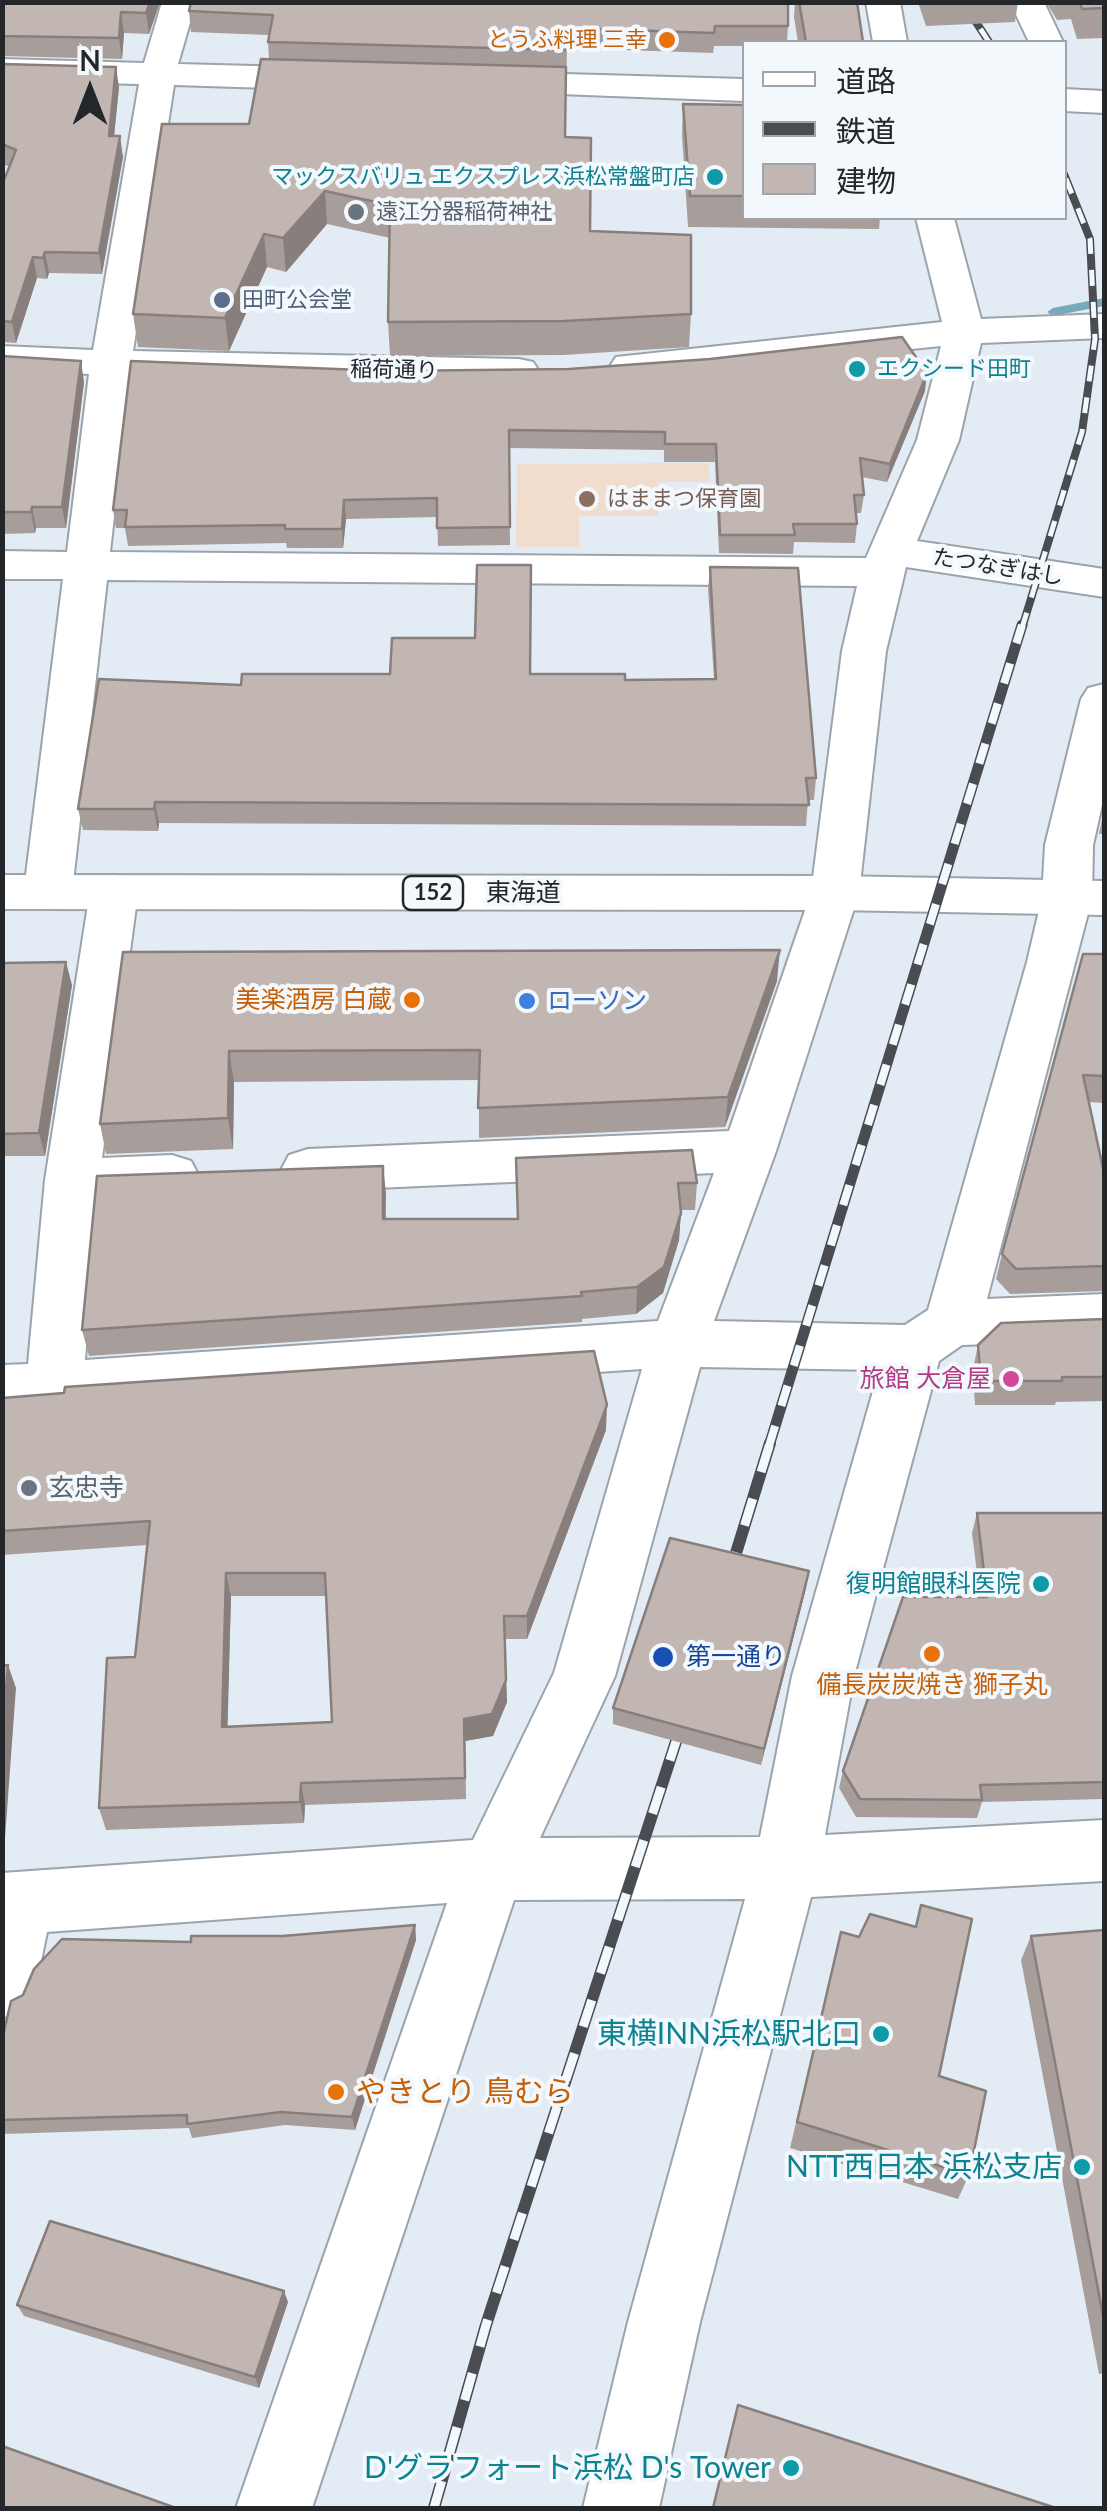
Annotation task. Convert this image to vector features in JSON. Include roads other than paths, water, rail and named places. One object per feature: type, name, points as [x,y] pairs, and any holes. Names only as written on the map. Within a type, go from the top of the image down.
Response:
[{"type":"main road","points":[[25,892],[87,565],[111,362],[158,74],[180,2]]},
{"type":"main road","points":[[883,2],[890,40]]},
{"type":"main road","points":[[1026,2],[1045,40]]},
{"type":"main road","points":[[2,70],[373,80]]},
{"type":"main road","points":[[451,82],[742,90]]},
{"type":"main road","points":[[274,2508],[492,1869],[584,1676],[678,1344],[849,894],[864,651],[887,561],[938,440],[964,332],[935,220]]},
{"type":"main road","name":"稲荷通り","points":[[2,358],[252,368],[581,370],[964,332],[1104,326]]},
{"type":"main road","name":"たつなぎはし","points":[[2,565],[887,561],[1104,583]]},
{"type":"main road","points":[[621,2508],[664,2322],[786,1868],[823,1676],[933,1336],[1012,1116],[1069,898],[1069,845],[1104,698]]},
{"type":"main road","name":"東海道","points":[[25,892],[849,894]]},
{"type":"main road","points":[[114,892],[72,1180],[28,1388],[678,1344],[933,1336],[1104,1316]]},
{"type":"main road","name":"152","points":[[849,894],[1069,898]]},
{"type":"main road","points":[[72,1180],[749,1151]]},
{"type":"main road","points":[[2,1985],[12,1903],[492,1869],[786,1868],[1104,1851]]},
{"type":"waterway","points":[[1053,312],[1104,302]]},
{"type":"railway","points":[[963,2],[988,40]]},
{"type":"railway","points":[[1022,628],[1082,432],[1095,339],[1090,239],[1067,182]]},
{"type":"railway","points":[[769,1446],[1022,625]]},
{"type":"railway","points":[[728,1579],[770,1443]]},
{"type":"railway","points":[[434,2508],[486,2325],[684,1717]]},
{"type":"place","name":"とうふ料理 三幸","points":[[667,40]]},
{"type":"place","name":"マックスバリュ エクスプレス浜松常盤町店","points":[[715,177]]},
{"type":"place","name":"遠江分器稲荷神社","points":[[356,212]]},
{"type":"place","name":"田町公会堂","points":[[222,300]]},
{"type":"place","name":"エクシード田町","points":[[857,369]]},
{"type":"place","name":"はままつ保育園","points":[[587,499]]},
{"type":"place","name":"美楽酒房 白蔵","points":[[412,1000]]},
{"type":"place","name":"ローソン","points":[[527,1001]]},
{"type":"place","name":"旅館 大倉屋","points":[[1011,1379]]},
{"type":"place","name":"玄忠寺","points":[[29,1488]]},
{"type":"place","name":"復明館眼科医院","points":[[1041,1584]]},
{"type":"place","name":"備長炭炭焼き 獅子丸","points":[[932,1654]]},
{"type":"place","name":"第一通り","points":[[663,1657]]},
{"type":"place","name":"東横INN浜松駅北口","points":[[881,2034]]},
{"type":"place","name":"やきとり 鳥むら","points":[[336,2092]]},
{"type":"place","name":"NTT西日本 浜松支店","points":[[1082,2167]]},
{"type":"place","name":"D'グラフォート浜松 D's Tower","points":[[791,2468]]}]
